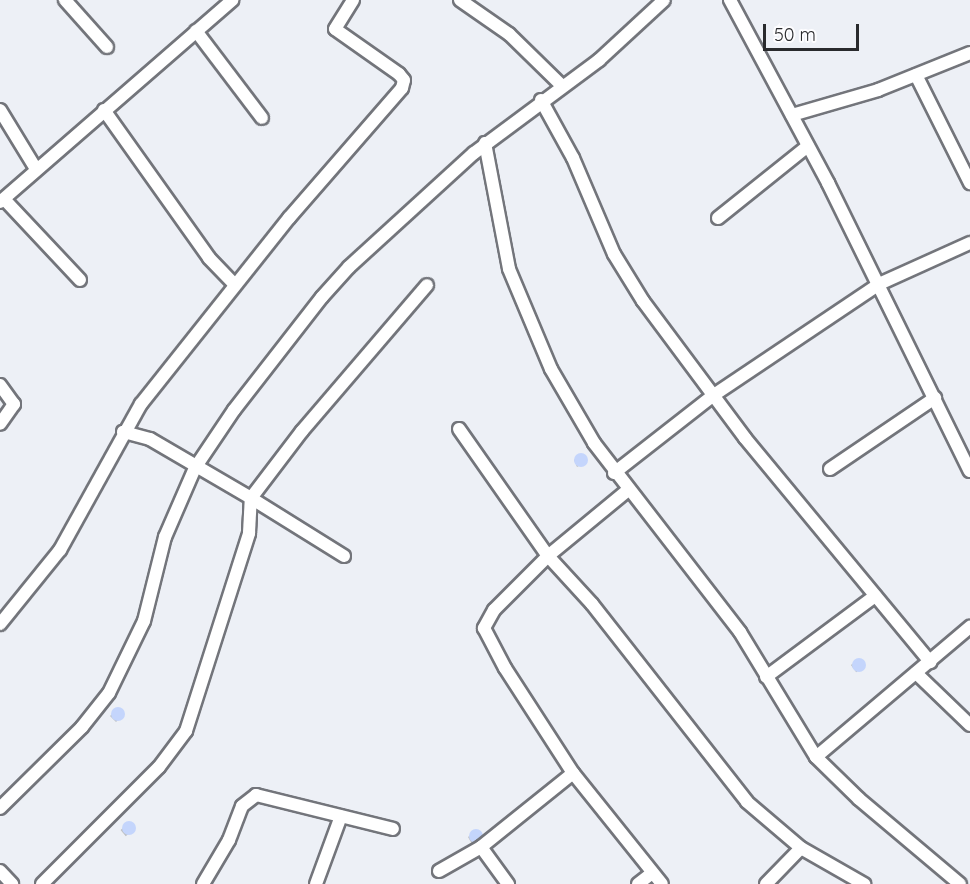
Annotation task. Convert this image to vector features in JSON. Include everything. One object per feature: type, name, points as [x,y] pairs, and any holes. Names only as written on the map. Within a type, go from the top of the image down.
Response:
[{"type":"street","points":[[65,0],[107,47]]},
{"type":"street","points":[[80,280],[2,200],[196,32],[217,5],[232,0]]},
{"type":"street","points":[[0,624],[60,550],[123,432],[141,404],[235,285],[404,84],[399,74],[336,32],[337,20],[353,0]]},
{"type":"street","points":[[460,0],[509,34],[561,85]]},
{"type":"street","points":[[0,808],[82,727],[109,693],[144,621],[165,537],[195,468],[234,410],[349,267],[485,143],[634,31],[664,0]]},
{"type":"street","points":[[730,0],[879,284],[970,471]]},
{"type":"street","points":[[196,32],[262,118]]},
{"type":"street","points":[[792,115],[916,75],[970,53]]},
{"type":"street","points":[[916,75],[970,183]]},
{"type":"street","points":[[541,100],[573,158],[614,254],[643,302],[714,395],[930,662]]},
{"type":"street","points":[[0,110],[36,169]]},
{"type":"street","points":[[104,110],[209,258],[235,285]]},
{"type":"street","points":[[485,143],[499,233],[520,298],[551,369],[614,473],[740,632],[816,757],[859,799],[960,884]]},
{"type":"street","points":[[718,218],[808,146]]},
{"type":"street","points":[[614,473],[714,395],[879,284],[970,243]]},
{"type":"street","points":[[47,883],[159,766],[186,731],[246,545],[251,498],[302,431],[427,285]]},
{"type":"street","points":[[0,385],[14,404],[0,424]]},
{"type":"street","points":[[830,469],[935,398]]},
{"type":"street","points":[[459,429],[548,556],[592,604],[747,802],[801,848],[864,884]]},
{"type":"street","points":[[123,432],[150,439],[344,556]]},
{"type":"street","points":[[628,490],[548,556],[494,610],[484,628],[505,668],[573,773],[663,884]]},
{"type":"street","points":[[766,677],[875,596]]},
{"type":"street","points":[[816,757],[970,627]]},
{"type":"street","points":[[916,673],[970,725]]},
{"type":"street","points":[[439,871],[481,847],[573,773]]},
{"type":"street","points":[[203,884],[229,840],[242,806],[251,797],[263,794],[393,829]]},
{"type":"street","points":[[316,884],[341,816]]},
{"type":"street","points":[[481,847],[508,884]]},
{"type":"street","points":[[766,884],[801,848]]},
{"type":"street","points":[[0,871],[12,884]]},
{"type":"street","points":[[638,884],[652,873]]},
{"type":"building","points":[[578,453],[584,453],[588,460],[584,467],[578,467],[574,463],[574,457]]},
{"type":"building","points":[[856,658],[862,658],[866,665],[862,672],[856,672],[852,668],[852,662]]},
{"type":"building","points":[[115,707],[121,707],[125,714],[121,721],[115,721],[111,717],[111,711]]},
{"type":"building","points":[[126,821],[132,821],[136,828],[132,835],[126,835],[122,831],[122,825]]},
{"type":"building","points":[[473,829],[479,829],[483,836],[479,843],[473,843],[469,839],[469,833]]}]
